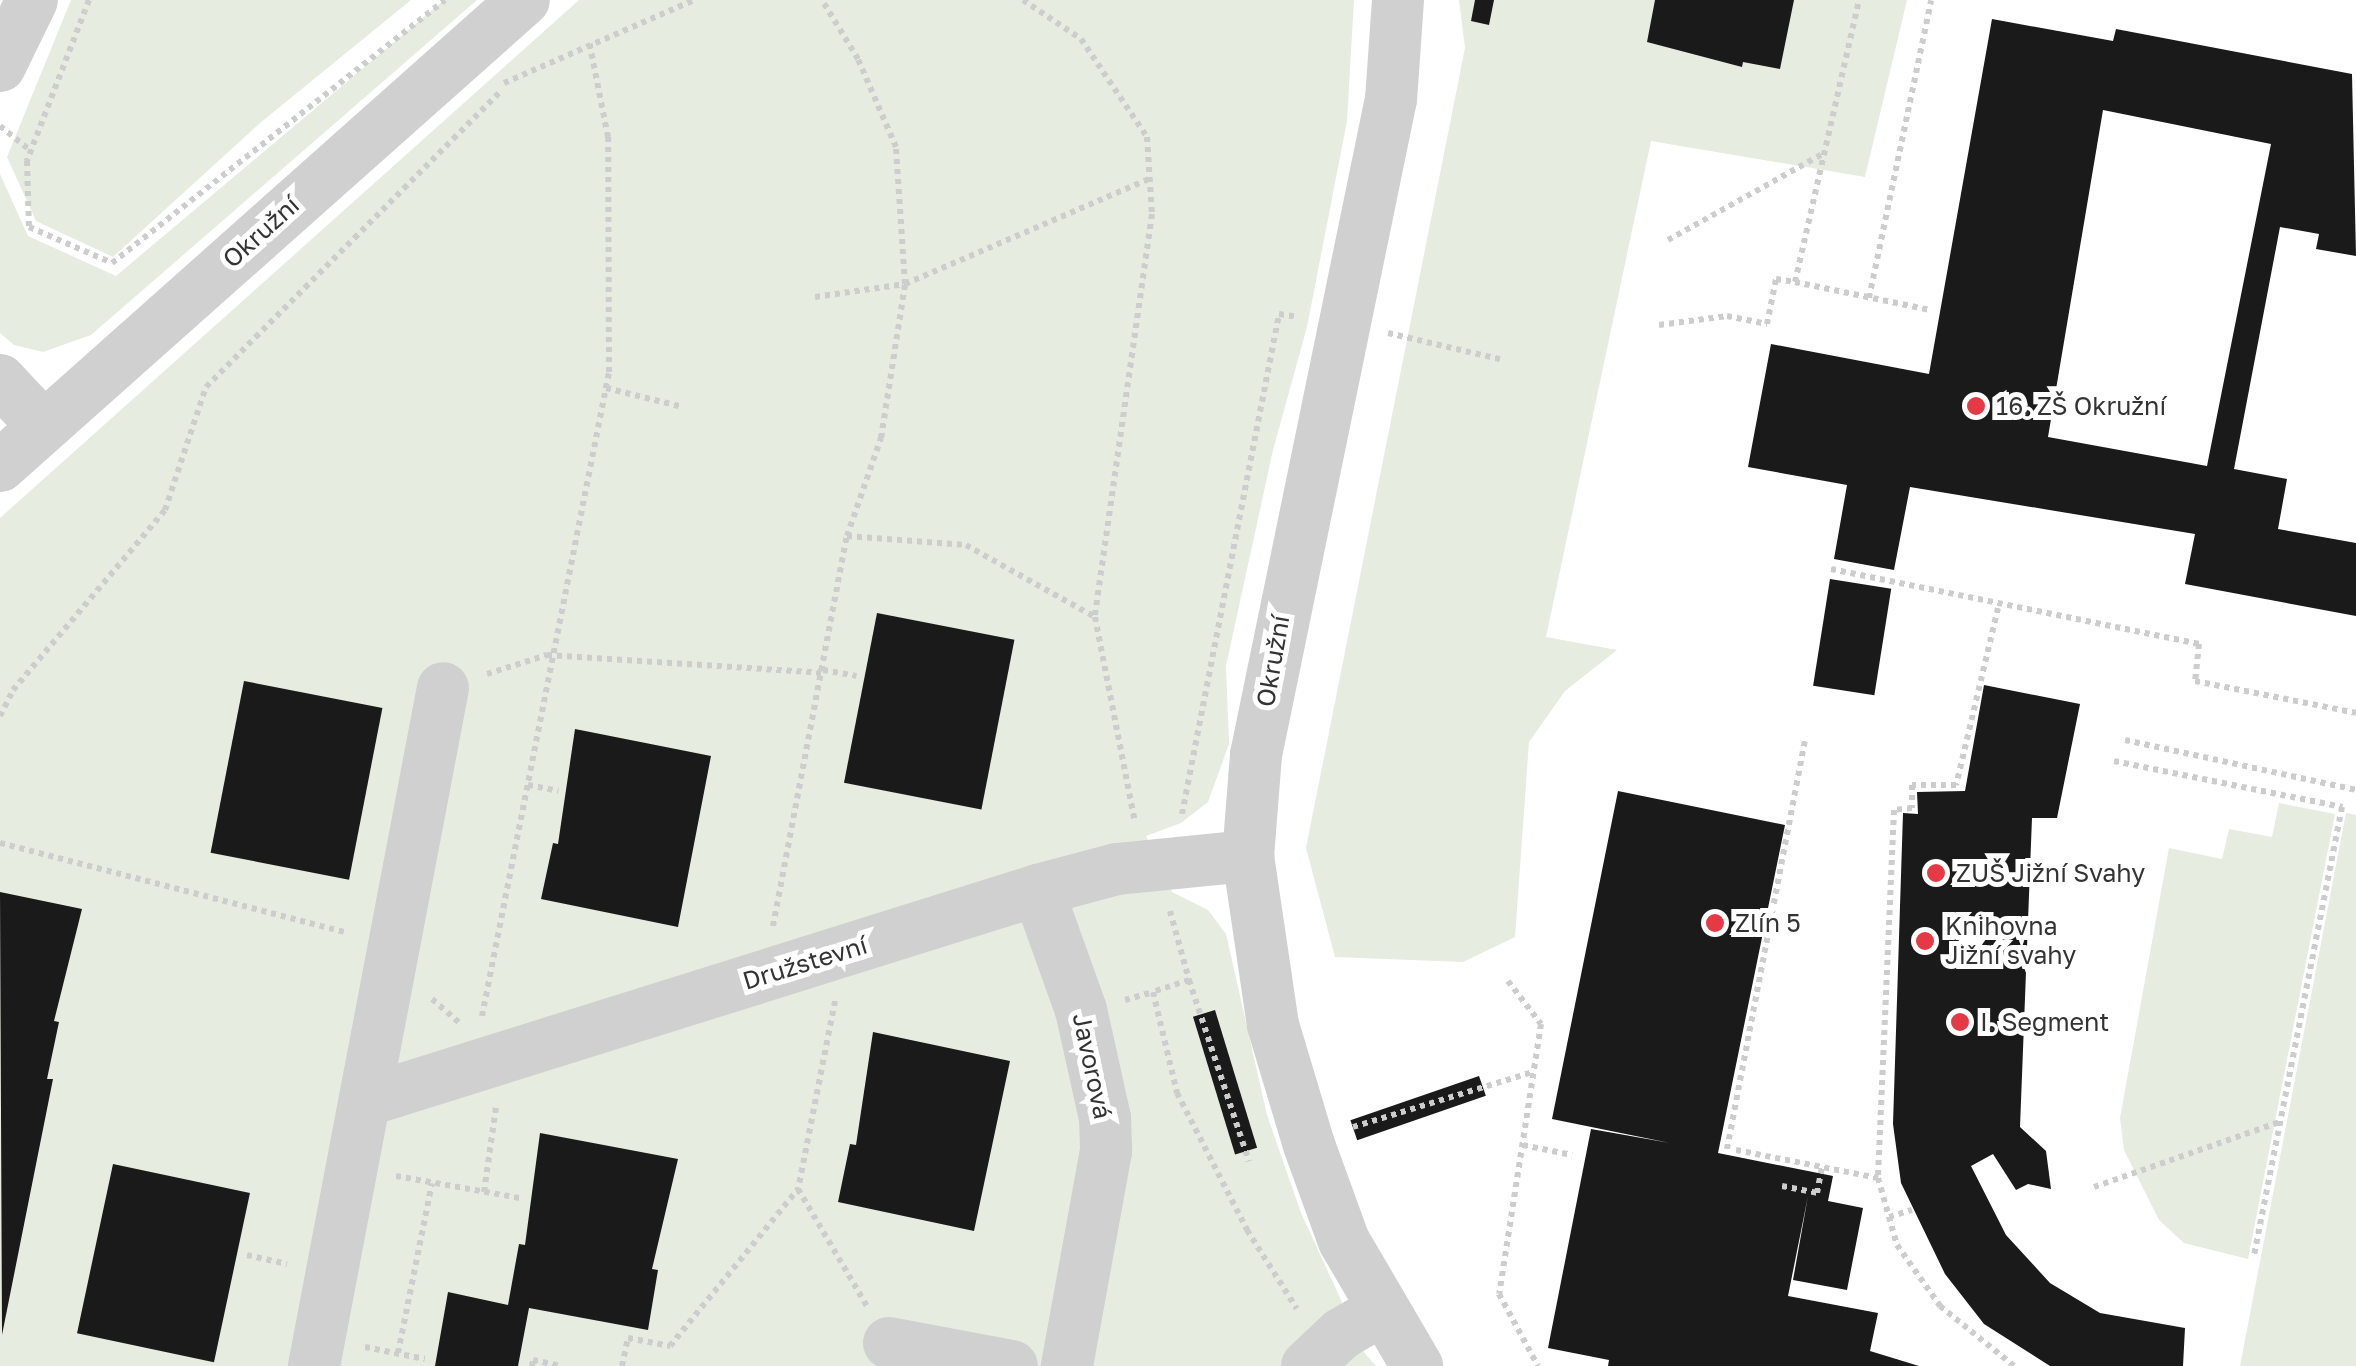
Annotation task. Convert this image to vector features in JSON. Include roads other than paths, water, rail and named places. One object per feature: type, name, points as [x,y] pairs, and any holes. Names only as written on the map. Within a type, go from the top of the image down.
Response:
[{"type":"street","points":[[0,66],[32,0]]},
{"type":"street","name":"Okružní","points":[[0,466],[524,0]]},
{"type":"street","name":"Okružní","points":[[1398,0],[1390,99],[1256,755],[1248,856],[1274,1025],[1294,1093],[1344,1241],[1417,1366]]},
{"type":"street","points":[[0,380],[42,426]]},
{"type":"street","points":[[334,1355],[393,942],[444,688]]},
{"type":"street","name":"Družstevní","points":[[368,1100],[1038,890],[1117,869],[1248,856]]},
{"type":"street","name":"Javorová","points":[[1038,890],[1081,1010],[1106,1118],[1106,1151],[1067,1366]]},
{"type":"street","points":[[1308,1366],[1341,1334],[1382,1310]]},
{"type":"street","points":[[889,1343],[1012,1366]]},
{"type":"place","name":"16. ZŠ Okružní","points":[[1976,406]]},
{"type":"place","name":"ZUŠ Jižní Svahy","points":[[1936,873]]},
{"type":"place","name":"Zlín 5","points":[[1715,923]]},
{"type":"place","name":"Knihovna Jižní svahy","points":[[1925,941]]},
{"type":"place","name":"I. Segment","points":[[1960,1022]]}]
